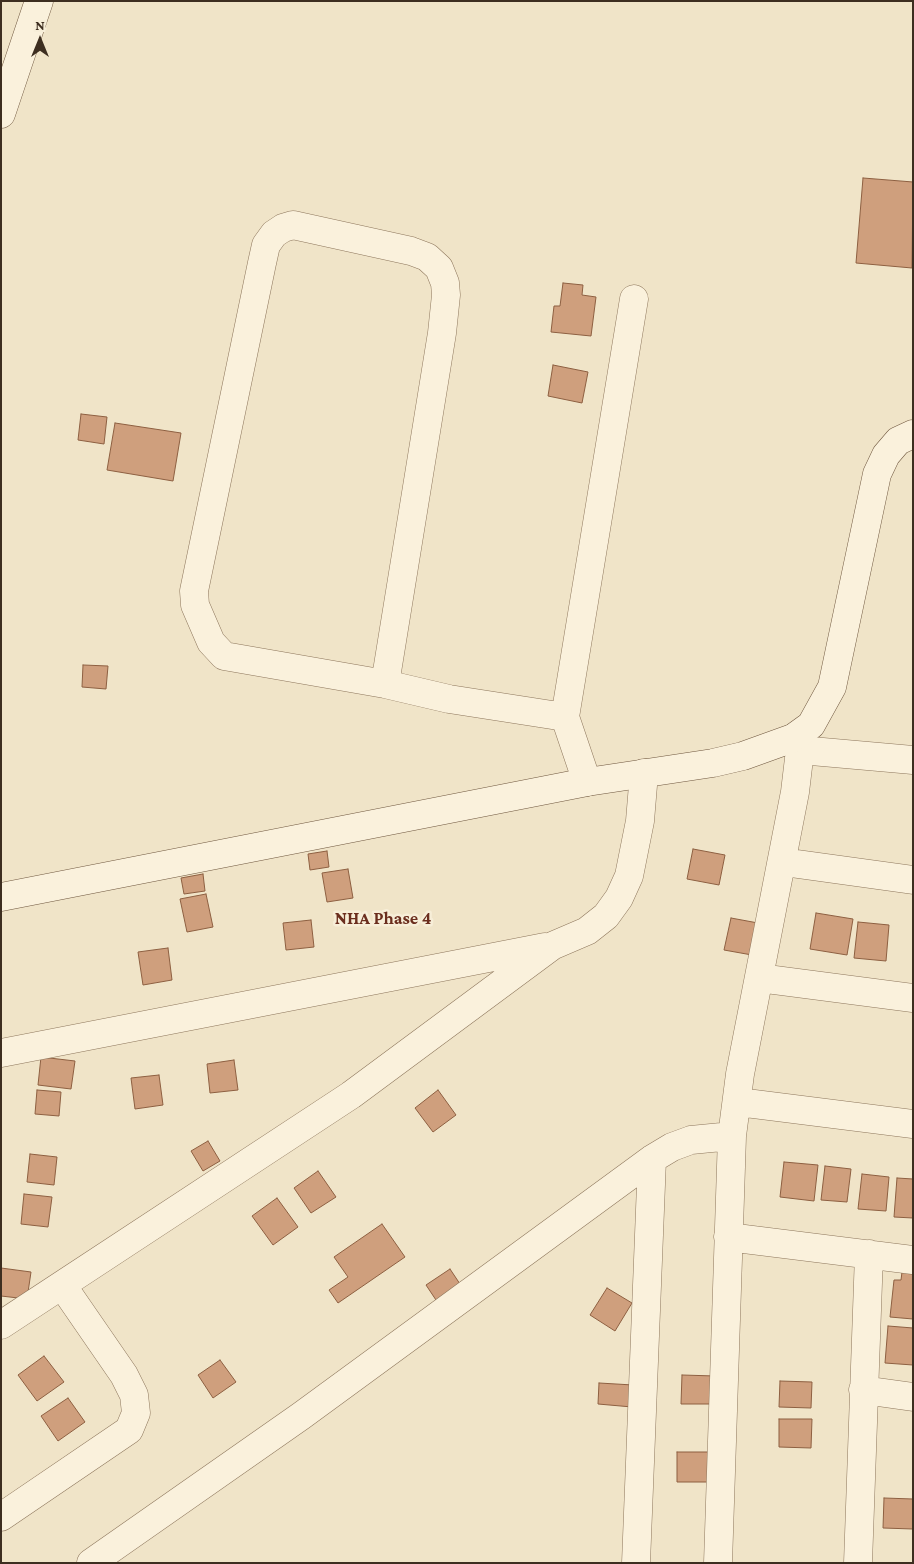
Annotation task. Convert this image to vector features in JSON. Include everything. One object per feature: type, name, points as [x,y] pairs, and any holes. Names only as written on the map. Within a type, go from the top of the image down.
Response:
[{"type":"street","points":[[1,114],[39,1]]},
{"type":"street","points":[[384,684],[442,333],[446,295],[445,283],[439,268],[426,257],[411,251],[293,225],[283,228],[274,234],[266,246],[194,592],[195,605],[211,642],[224,656],[384,684],[449,699],[565,717]]},
{"type":"street","points":[[587,782],[565,717],[634,299]]},
{"type":"street","points":[[718,1563],[732,1136],[738,1102],[740,1074],[783,862],[796,744],[811,725],[832,687],[877,474],[886,455],[898,441],[913,434]]},
{"type":"street","points":[[1,897],[587,782],[743,756],[796,744],[913,760]]},
{"type":"street","points":[[1,1053],[552,946],[588,931],[606,916],[619,898],[629,876],[635,850],[644,773]]},
{"type":"street","points":[[783,862],[913,880]]},
{"type":"street","points":[[1,1325],[351,1095],[552,946]]},
{"type":"street","points":[[759,978],[913,998]]},
{"type":"street","points":[[738,1102],[913,1124]]},
{"type":"street","points":[[92,1563],[301,1416],[652,1159],[672,1147],[691,1140],[732,1136]]},
{"type":"street","points":[[636,1563],[652,1159]]},
{"type":"street","points":[[728,1237],[913,1260]]},
{"type":"street","points":[[858,1563],[868,1254]]},
{"type":"street","points":[[1,1517],[129,1430],[136,1413],[134,1395],[124,1376],[62,1285]]},
{"type":"street","points":[[864,1390],[913,1396]]},
{"type":"building","points":[[863,178],[913,182],[912,268],[856,263]]},
{"type":"building","points":[[563,283],[583,285],[582,295],[596,297],[591,336],[551,332],[554,306],[560,306]]},
{"type":"building","points":[[553,365],[588,372],[582,403],[548,396]]},
{"type":"building","points":[[81,414],[107,417],[104,444],[78,440]]},
{"type":"building","points":[[115,423],[181,433],[173,481],[107,470]]},
{"type":"building","points":[[83,665],[108,666],[106,689],[82,687]]},
{"type":"building","points":[[693,849],[725,855],[719,885],[687,879]]},
{"type":"building","points":[[327,851],[329,867],[310,870],[308,854]]},
{"type":"building","points":[[348,869],[353,898],[327,902],[322,873]]},
{"type":"building","points":[[203,874],[205,891],[184,894],[181,878]]},
{"type":"building","points":[[206,894],[213,927],[187,932],[180,899]]},
{"type":"building","points":[[816,913],[853,919],[847,955],[810,949]]},
{"type":"building","points":[[731,918],[758,923],[752,955],[724,950]]},
{"type":"building","points":[[311,920],[314,947],[286,950],[283,923]]},
{"type":"building","points":[[858,922],[889,925],[886,961],[854,958]]},
{"type":"building","points":[[168,948],[172,980],[143,985],[138,952]]},
{"type":"building","points":[[41,1057],[75,1061],[71,1089],[38,1085]]},
{"type":"building","points":[[234,1060],[238,1090],[210,1093],[207,1064]]},
{"type":"building","points":[[159,1075],[163,1105],[135,1109],[131,1078]]},
{"type":"building","points":[[37,1090],[61,1092],[59,1116],[35,1114]]},
{"type":"building","points":[[438,1090],[456,1115],[433,1132],[415,1108]]},
{"type":"building","points":[[208,1141],[220,1161],[203,1171],[191,1151]]},
{"type":"building","points":[[30,1154],[57,1157],[54,1185],[27,1182]]},
{"type":"building","points":[[784,1162],[818,1165],[814,1201],[780,1197]]},
{"type":"building","points":[[825,1166],[851,1169],[847,1202],[821,1200]]},
{"type":"building","points":[[318,1171],[336,1197],[311,1213],[294,1188]]},
{"type":"building","points":[[862,1174],[889,1177],[886,1211],[858,1209]]},
{"type":"building","points":[[897,1178],[913,1179],[913,1218],[894,1217]]},
{"type":"building","points":[[24,1194],[52,1197],[48,1227],[21,1224]]},
{"type":"building","points":[[277,1198],[298,1227],[273,1245],[252,1216]]},
{"type":"building","points":[[382,1224],[405,1257],[338,1303],[329,1290],[348,1277],[334,1257]]},
{"type":"building","points":[[1,1268],[31,1272],[27,1299],[1,1296]]},
{"type":"building","points":[[450,1269],[462,1287],[438,1303],[426,1285]]},
{"type":"building","points":[[902,1272],[913,1273],[913,1319],[890,1317],[894,1280],[901,1280]]},
{"type":"building","points":[[607,1288],[632,1303],[615,1331],[590,1315]]},
{"type":"building","points":[[888,1326],[913,1328],[913,1365],[885,1363]]},
{"type":"building","points":[[44,1356],[64,1382],[37,1401],[18,1375]]},
{"type":"building","points":[[220,1360],[236,1382],[213,1398],[198,1375]]},
{"type":"building","points":[[682,1375],[715,1376],[715,1404],[681,1404]]},
{"type":"building","points":[[780,1381],[812,1382],[811,1408],[779,1407]]},
{"type":"building","points":[[599,1383],[633,1385],[632,1407],[598,1404]]},
{"type":"building","points":[[68,1398],[85,1422],[58,1441],[41,1416]]},
{"type":"building","points":[[779,1419],[812,1419],[811,1448],[779,1447]]},
{"type":"building","points":[[677,1452],[711,1452],[711,1482],[677,1482]]},
{"type":"building","points":[[884,1498],[913,1499],[913,1529],[883,1528]]},
{"type":"district","name":"NHA Phase 4","points":[[383,918]]}]
